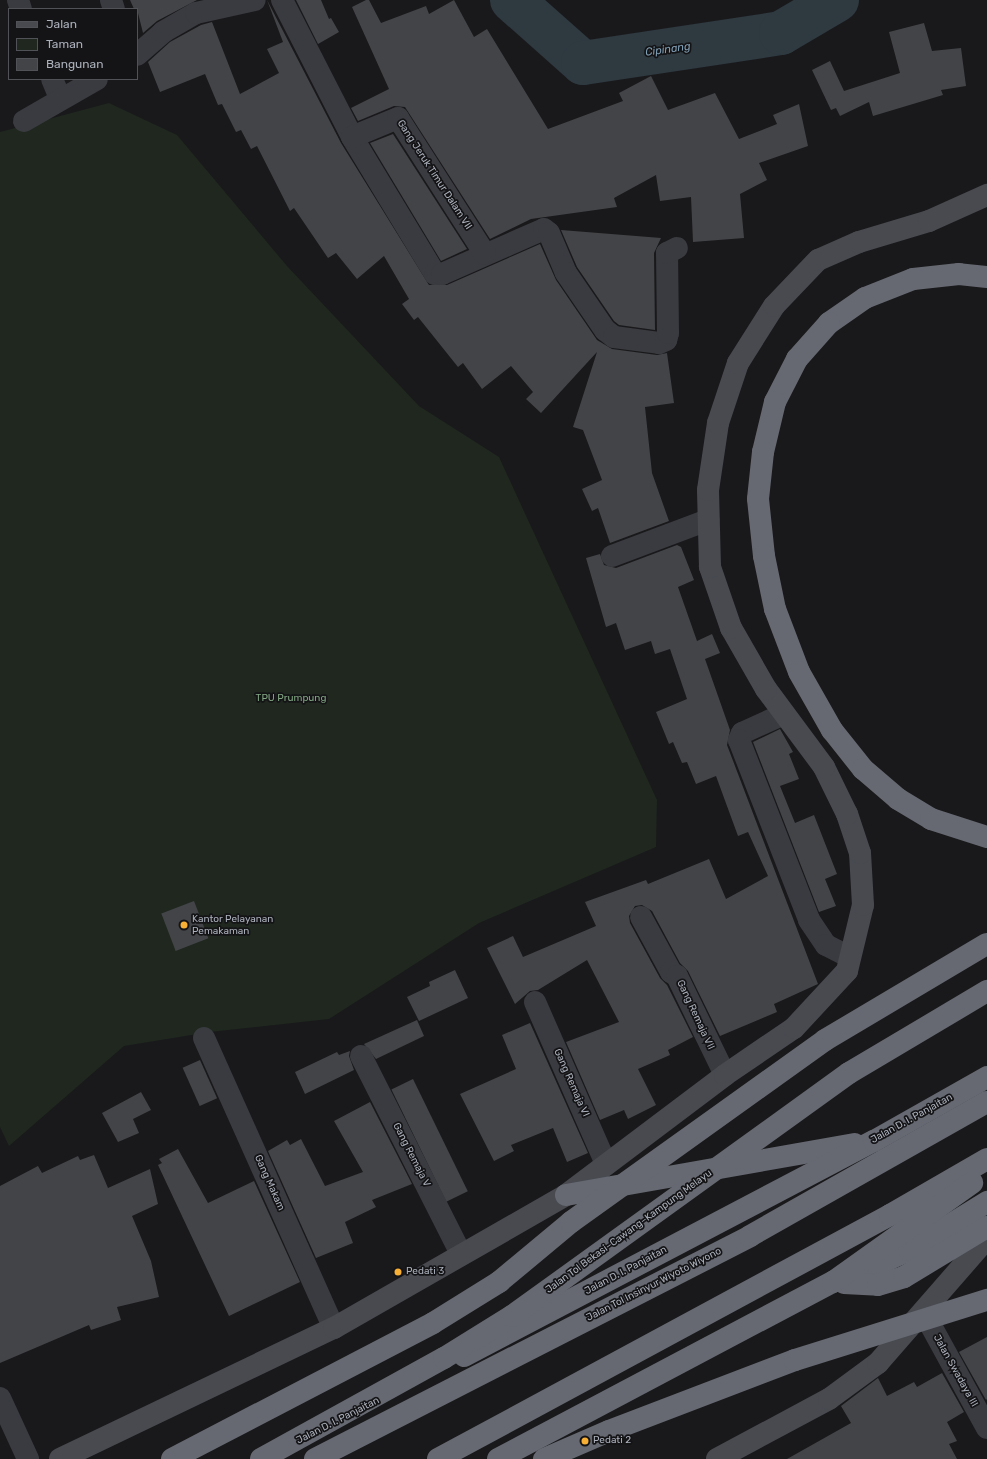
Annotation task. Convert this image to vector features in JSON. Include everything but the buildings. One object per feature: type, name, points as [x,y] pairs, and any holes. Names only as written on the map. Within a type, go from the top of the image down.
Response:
[{"type":"highway","points":[[987,277],[959,274],[913,279],[865,298],[829,323],[797,359],[775,402],[763,452],[758,499],[764,556],[775,609],[799,672],[832,730],[863,769],[898,799],[931,819],[987,837]]},
{"type":"highway","points":[[172,1459],[440,1319],[499,1282],[571,1222],[825,1040],[987,944]]},
{"type":"highway","name":"Jalan Tol Bekasi–Cawang–Kampung Melayu","points":[[261,1459],[444,1358],[512,1316],[849,1073],[987,991]]},
{"type":"highway","name":"Jalan D. I. Panjaitan","points":[[261,1459],[874,1141],[987,1077]]},
{"type":"highway","name":"Jalan Tol Insinyur Wiyoto Wiyono","points":[[315,1459],[750,1236],[987,1102]]},
{"type":"highway","points":[[566,1195],[874,1141]]},
{"type":"highway","points":[[438,1459],[890,1215],[987,1159]]},
{"type":"highway","points":[[498,1459],[833,1282],[987,1174]]},
{"type":"highway","points":[[833,1282],[880,1265],[987,1202]]},
{"type":"highway","points":[[833,1282],[878,1285],[904,1277],[987,1227]]},
{"type":"highway","points":[[544,1459],[609,1431],[795,1360],[987,1300]]},
{"type":"street","points":[[138,54],[163,32],[196,13],[255,0]]},
{"type":"street","points":[[282,0],[352,137],[429,270],[434,274],[442,274],[544,229],[549,233],[566,273],[605,330],[614,337],[659,343],[666,340],[668,332],[667,253],[677,248]]},
{"type":"street","points":[[24,121],[56,89],[93,80]]},
{"type":"street","name":"Gang Jeruk Timur Dalam VII","points":[[352,137],[398,118],[485,254]]},
{"type":"street","points":[[60,1459],[334,1328],[566,1195],[725,1075],[794,1028],[847,971],[863,905],[860,853],[848,814],[824,767],[766,689],[731,628],[719,597],[710,566],[708,490],[718,423],[738,363],[774,306],[818,260],[860,242],[929,221],[987,195]]},
{"type":"street","points":[[612,556],[708,520]]},
{"type":"street","points":[[784,714],[742,733],[739,740],[809,920],[826,945],[850,957]]},
{"type":"street","name":"Gang Remaja VII","points":[[641,917],[670,972],[677,976],[725,1075]]},
{"type":"street","name":"Gang Remaja VI","points":[[535,1002],[606,1164]]},
{"type":"street","name":"Gang Makam","points":[[204,1038],[334,1328]]},
{"type":"street","name":"Gang Remaja V","points":[[361,1056],[461,1254]]},
{"type":"street","points":[[716,1459],[829,1399],[878,1363],[924,1313],[987,1238]]},
{"type":"street","name":"Jalan Swadaya III","points":[[924,1313],[987,1428]]},
{"type":"street","points":[[0,1398],[28,1459]]},
{"type":"green space","name":"TPU Prumpung","points":[[109,103],[177,135],[287,266],[419,406],[499,457],[657,800],[656,847],[479,923],[329,1019],[210,1032],[124,1046],[9,1146],[0,1127],[0,132]]},
{"type":"waterway","name":"Cipinang","points":[[512,0],[583,63],[781,33],[837,0]]},
{"type":"place","name":"Kantor Pelayanan Pemakaman","points":[[184,925]]},
{"type":"place","name":"Pedati 3","points":[[398,1272]]},
{"type":"place","name":"Pedati 2","points":[[585,1441]]}]
